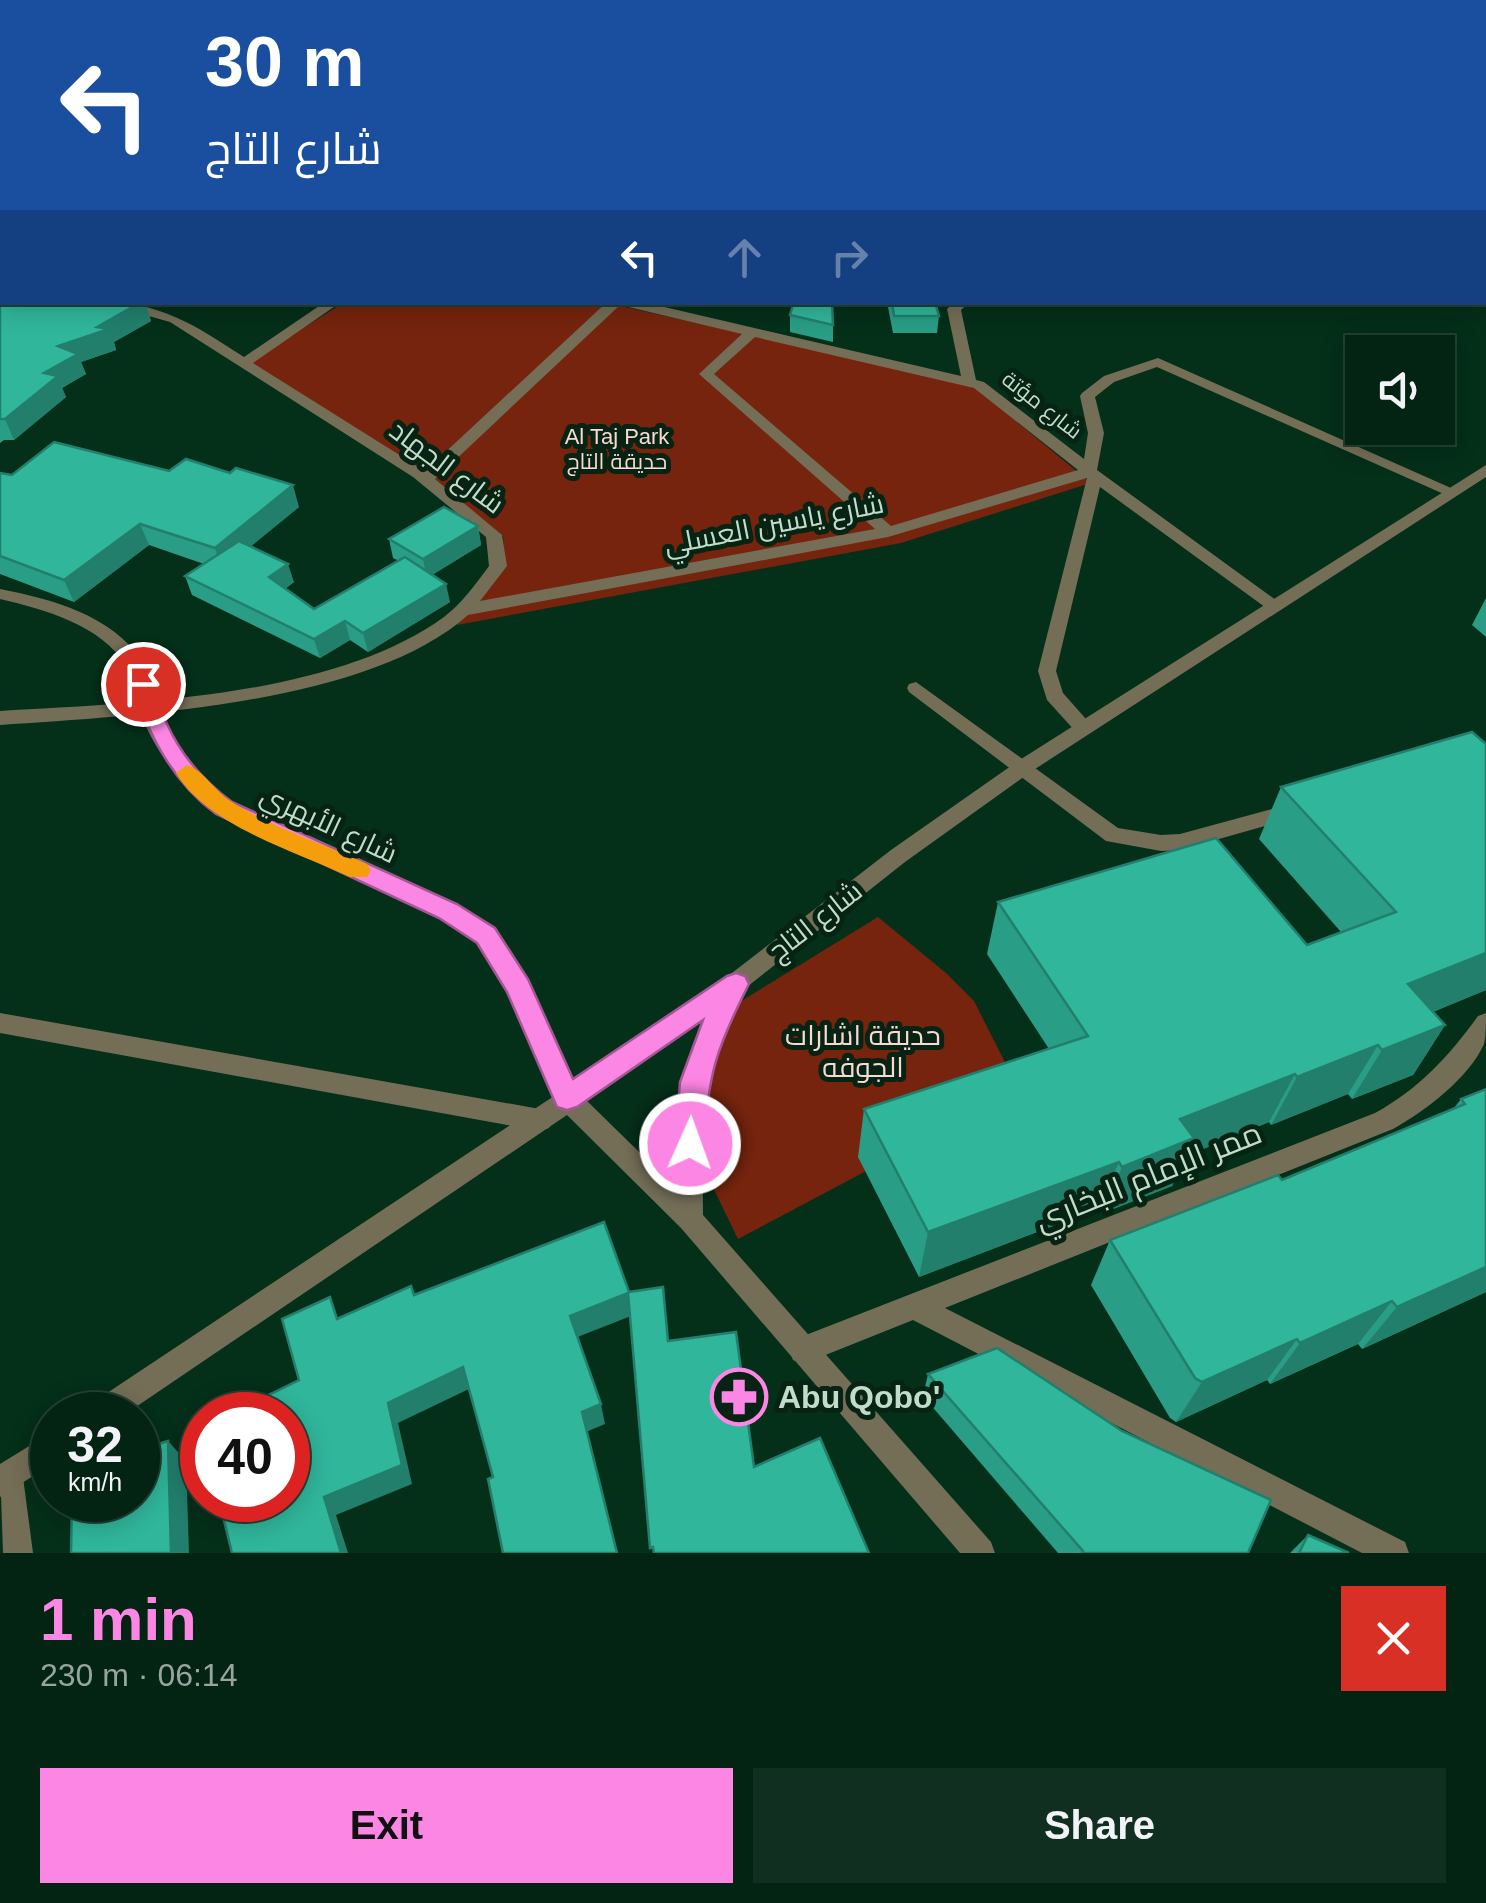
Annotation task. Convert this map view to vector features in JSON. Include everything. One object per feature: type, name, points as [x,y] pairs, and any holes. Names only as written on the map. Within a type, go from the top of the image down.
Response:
[{"type":"street","name":"شارع الجهاد","points":[[0,718],[148,706],[335,674],[411,644],[463,610],[498,566],[494,535],[426,479],[175,319],[117,305]]},
{"type":"street","points":[[245,362],[330,305]]},
{"type":"street","points":[[426,479],[612,305]]},
{"type":"street","name":"شارع مؤتة","points":[[637,305],[969,381],[994,395],[1092,474],[1275,606]]},
{"type":"street","points":[[959,305],[954,308],[969,381]]},
{"type":"street","points":[[752,332],[706,374],[888,532]]},
{"type":"street","points":[[1083,728],[1054,696],[1047,672],[1096,451],[1094,418],[1086,396],[1090,390],[1158,362],[1452,492]]},
{"type":"street","name":"شارع التاج","points":[[134,1392],[736,984],[898,856],[1025,766],[1486,470]]},
{"type":"street","name":"شارع ياسين العسلي","points":[[463,610],[888,532],[1092,474]]},
{"type":"street","name":"شارع الأبهري","points":[[0,594],[55,607],[124,648],[143,684],[148,706],[181,766],[203,793],[224,808],[448,911],[486,936],[518,987],[567,1098]]},
{"type":"street","points":[[916,688],[1025,766],[1098,826],[1134,840],[1180,842],[1314,804]]},
{"type":"street","points":[[690,1219],[690,1106],[694,1082],[710,1032],[736,984]]},
{"type":"street","points":[[0,1023],[540,1120]]},
{"type":"street","name":"ممر الإمام البخاري","points":[[803,1350],[1418,1104],[1460,1060],[1486,1023]]},
{"type":"street","points":[[567,1098],[690,1219],[980,1553]]},
{"type":"street","points":[[913,1306],[1394,1553]]},
{"type":"street","points":[[18,1553],[4,1480],[30,1462]]},
{"type":"green space","name":"Al Taj Park حديقة التاج","points":[[340,305],[616,305],[971,384],[1091,483],[901,543],[457,625],[505,565],[503,536],[245,365]]},
{"type":"green space","name":"حديقة اشارات الجوفه","points":[[878,917],[974,1001],[1019,1090],[738,1239],[704,1169],[694,1091],[730,1008]]},
{"type":"building","points":[[0,305],[136,305],[97,327],[109,329],[58,346],[78,354],[44,373],[58,376],[0,419]]},
{"type":"building","points":[[793,305],[832,305],[833,325],[790,315]]},
{"type":"building","points":[[892,305],[936,305],[939,316],[894,316]]},
{"type":"building","points":[[54,442],[169,471],[186,459],[230,473],[236,468],[293,485],[215,548],[140,524],[64,580],[0,556],[0,473],[12,475]]},
{"type":"building","points":[[444,507],[478,526],[423,559],[389,539]]},
{"type":"building","points":[[239,541],[288,564],[269,577],[314,609],[405,557],[446,584],[363,633],[345,621],[314,639],[185,576]]},
{"type":"building","points":[[1472,732],[1486,744],[1486,953],[1408,984],[1445,1025],[1382,1050],[1378,1045],[1297,1077],[1295,1074],[1180,1119],[1194,1138],[1122,1167],[1119,1162],[928,1232],[864,1109],[1088,1036],[998,902],[1216,838],[1307,945],[1396,912],[1281,787]]},
{"type":"building","points":[[1486,1089],[1486,1267],[1397,1307],[1392,1301],[1300,1343],[1297,1339],[1202,1382],[1195,1378],[1110,1240],[1278,1175],[1282,1180],[1465,1104],[1461,1099]]},
{"type":"building","points":[[604,1222],[629,1292],[663,1287],[668,1341],[736,1332],[754,1467],[820,1438],[869,1553],[654,1553],[650,1548],[628,1293],[570,1316],[601,1404],[582,1412],[617,1553],[503,1553],[488,1479],[493,1477],[463,1367],[388,1403],[402,1465],[324,1497],[341,1553],[232,1553],[224,1522],[310,1522],[310,1392],[275,1392],[299,1380],[282,1319],[330,1297],[337,1319],[411,1286],[414,1295]]},
{"type":"building","points":[[997,1348],[1122,1431],[1271,1500],[1248,1553],[1082,1553],[928,1374]]},
{"type":"building","points":[[168,1441],[171,1553],[71,1553],[72,1522],[160,1522],[160,1443]]},
{"type":"building","points":[[1308,1535],[1349,1553],[1299,1553]]},
{"type":"slow traffic","points":[[187,773],[203,793],[224,808],[359,870]]},
{"type":"place","name":"Abu Qobo'","points":[[739,1397]]},
{"type":"route","points":[[143,684],[156,724],[203,793],[224,808],[448,911],[486,936],[518,987],[567,1098],[736,984],[710,1032],[694,1082],[690,1144]]}]
